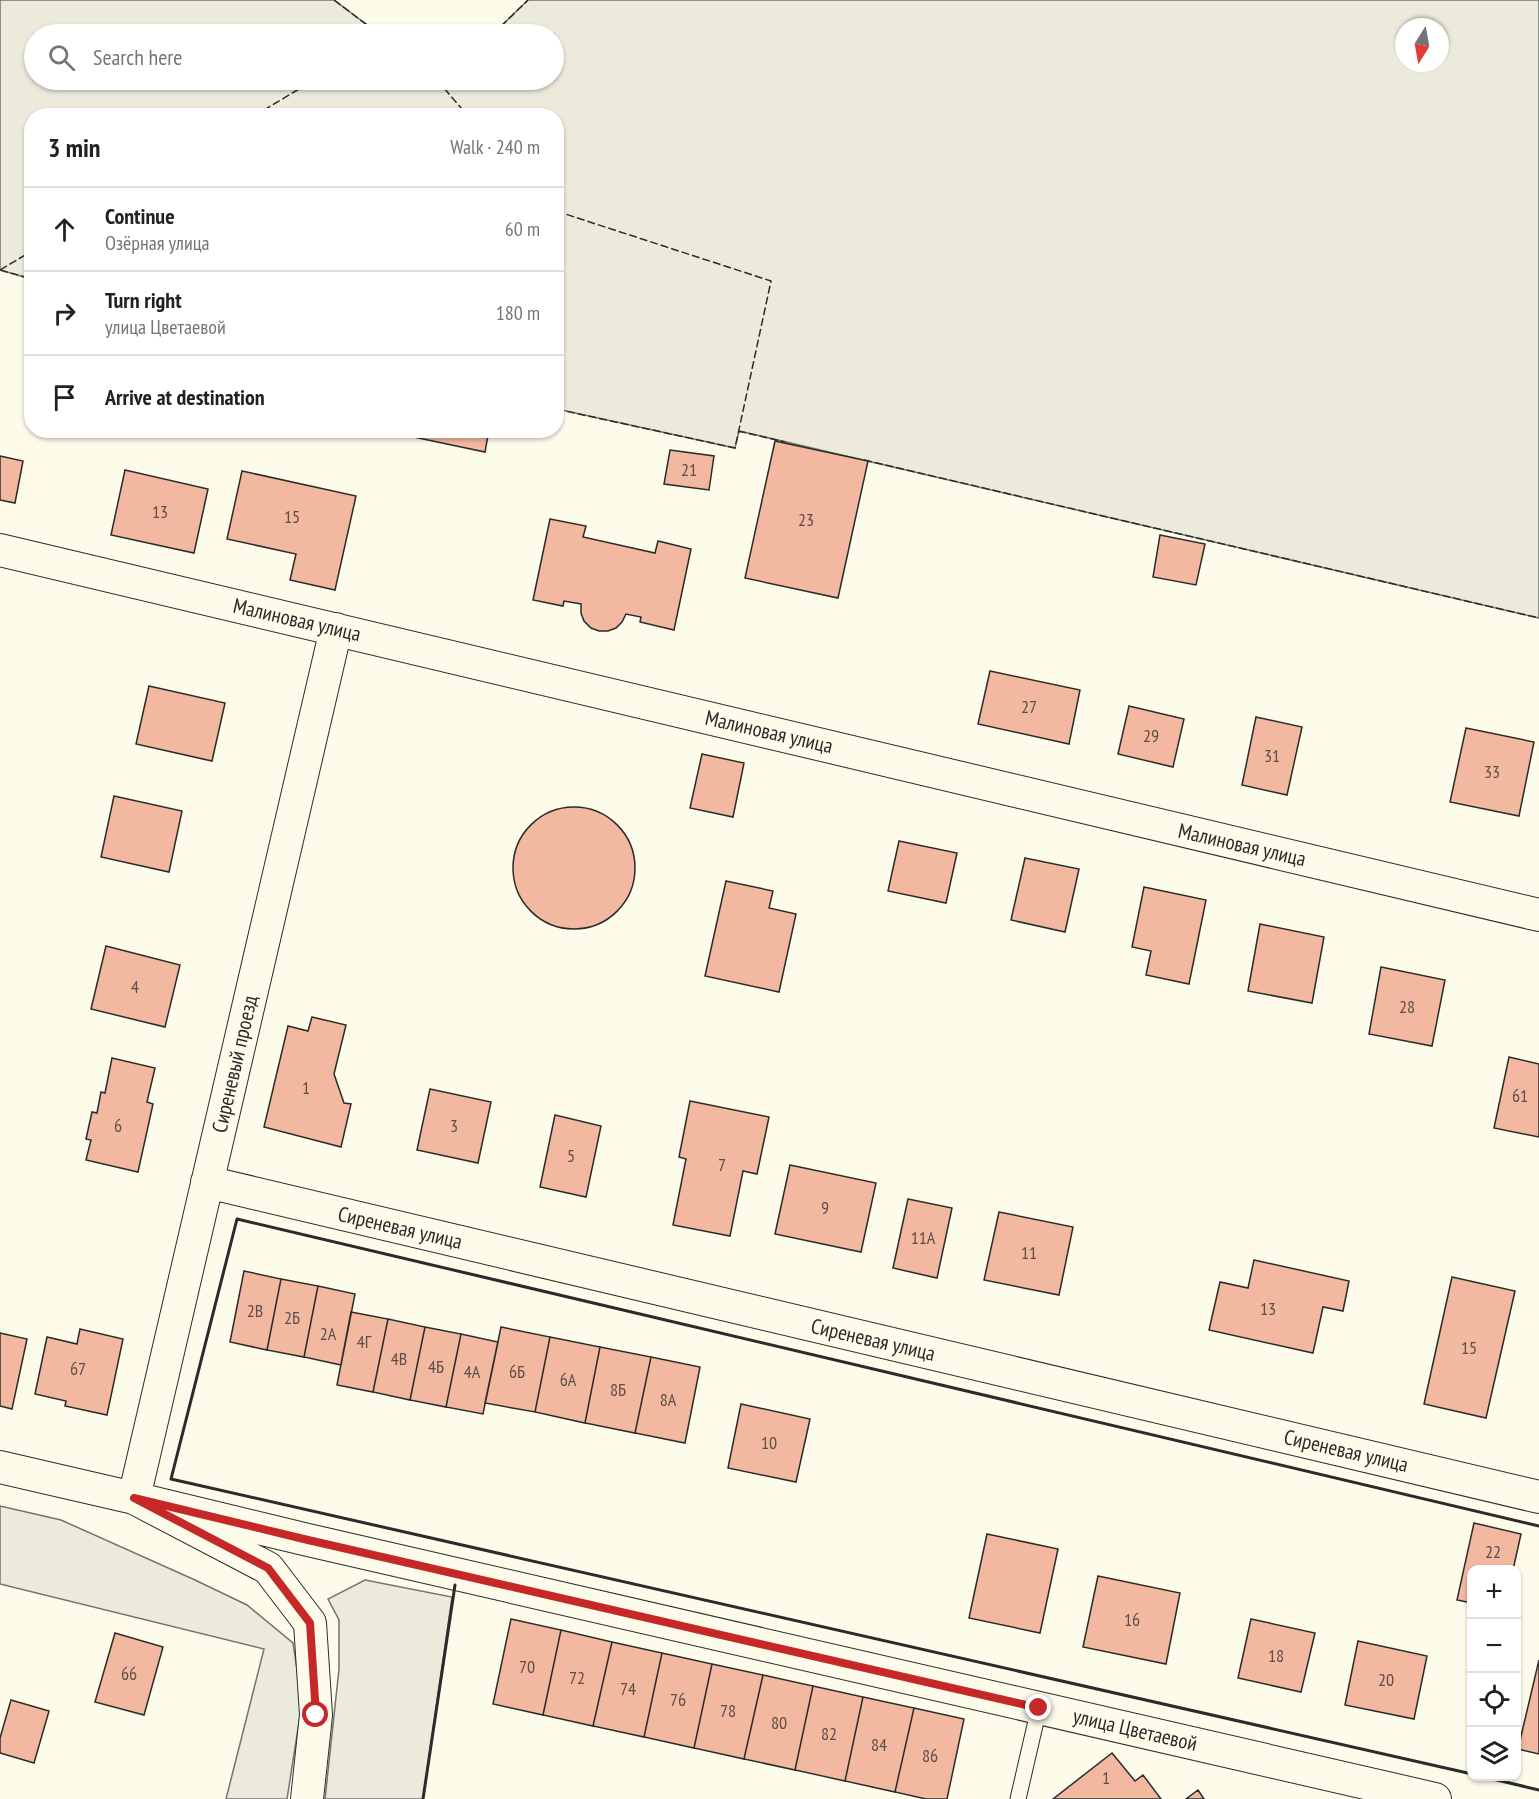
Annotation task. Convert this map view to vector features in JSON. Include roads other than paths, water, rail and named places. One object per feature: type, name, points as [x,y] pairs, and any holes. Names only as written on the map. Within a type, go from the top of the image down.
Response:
[{"type":"street","name":"Малиновая улица","points":[[0,550],[1539,915]]},
{"type":"street","name":"Сиреневый проезд","points":[[134,1498],[336,629]]},
{"type":"street","name":"Сиреневая улица","points":[[207,1182],[1539,1497]]},
{"type":"street","points":[[0,1467],[134,1498],[268,1568],[310,1623],[316,1715],[307,1799]]},
{"type":"street","name":"улица Цветаевой","points":[[134,1498],[1435,1799]]},
{"type":"lane","points":[[1018,1799],[1039,1708]]}]
